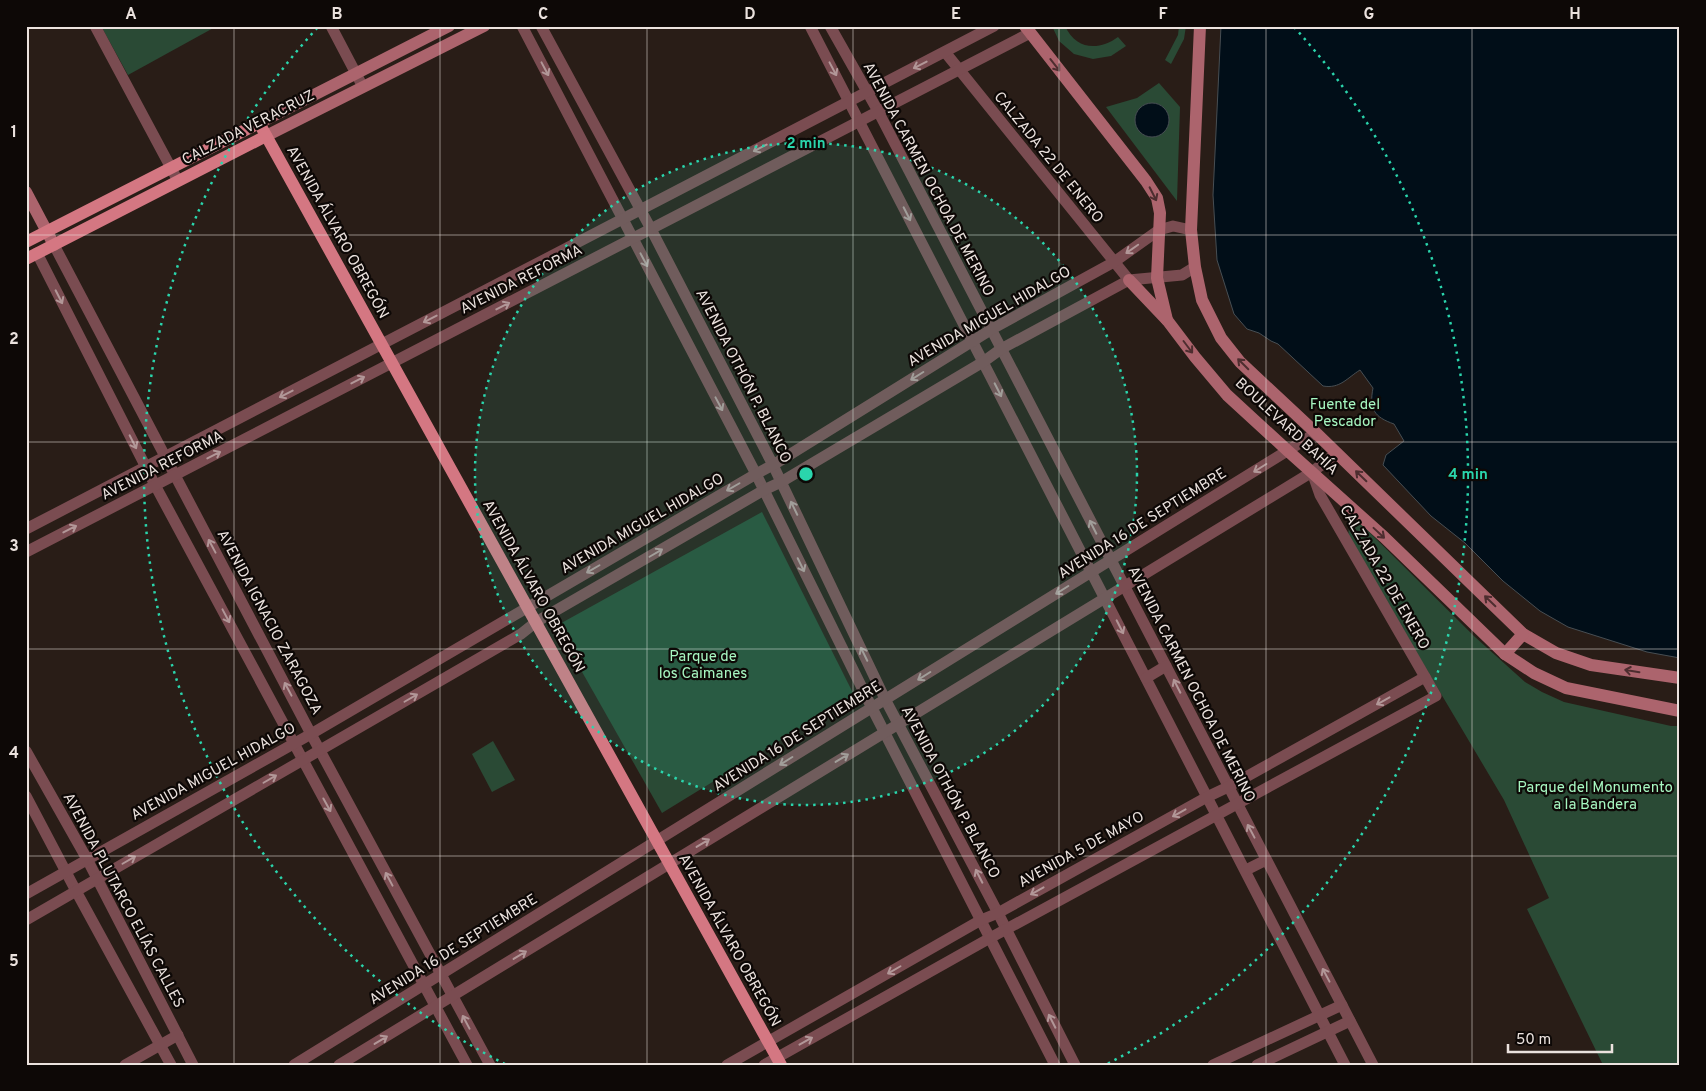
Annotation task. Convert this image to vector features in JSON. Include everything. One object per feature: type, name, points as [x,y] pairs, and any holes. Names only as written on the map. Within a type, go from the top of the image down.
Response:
[{"type":"main road","name":"CALZADA VERACRUZ","points":[[28,238],[47,232],[449,26]]},
{"type":"main road","name":"CALZADA VERACRUZ","points":[[32,256],[484,26]]},
{"type":"main road","name":"BOULEVARD BAHÍA","points":[[1200,26],[1191,230],[1195,267],[1202,300],[1221,338],[1240,362],[1316,432],[1523,634],[1556,653],[1590,665],[1680,678]]},
{"type":"main road","name":"BOULEVARD BAHÍA","points":[[1028,29],[1146,181],[1156,198],[1160,214],[1157,278],[1167,320],[1195,357],[1227,394],[1384,537],[1505,654],[1534,673],[1566,688],[1680,711]]},
{"type":"main road","name":"AVENIDA ÁLVARO OBREGÓN","points":[[259,123],[779,1061]]},
{"type":"main road","name":"AVENIDA IGNACIO ZARAGOZA","points":[[26,192],[54,245]]},
{"type":"main road","points":[[28,238],[32,256]]},
{"type":"main road","points":[[1129,280],[1167,320]]},
{"type":"main road","points":[[1505,654],[1523,634]]},
{"type":"street","points":[[95,26],[178,181]]},
{"type":"street","points":[[331,26],[363,87]]},
{"type":"street","name":"AVENIDA OTHÓN P. BLANCO","points":[[522,26],[756,474],[872,708],[1055,1065]]},
{"type":"street","name":"AVENIDA OTHÓN P. BLANCO","points":[[541,26],[651,228],[773,465],[886,699],[1075,1065]]},
{"type":"street","points":[[810,26],[1345,1065]]},
{"type":"street","name":"AVENIDA CARMEN OCHOA DE MERINO","points":[[830,26],[878,111],[992,329],[1001,350],[1372,1065]]},
{"type":"street","name":"AVENIDA REFORMA","points":[[26,529],[994,26]]},
{"type":"street","name":"AVENIDA REFORMA","points":[[26,552],[960,70],[1028,29]]},
{"type":"street","name":"CALZADA 22 DE ENERO","points":[[945,52],[1129,280]]},
{"type":"street","points":[[1159,230],[1173,226],[1191,230]]},
{"type":"street","name":"AVENIDA MIGUEL HIDALGO","points":[[26,894],[311,734],[773,465],[992,329],[1114,262],[1159,230]]},
{"type":"street","name":"AVENIDA IGNACIO ZARAGOZA","points":[[54,245],[311,734],[490,1065]]},
{"type":"street","points":[[32,256],[468,1065]]},
{"type":"street","points":[[26,920],[521,634],[536,622],[781,482],[1001,350],[1129,280],[1182,275],[1195,267]]},
{"type":"street","name":"AVENIDA 16 DE SEPTIEMBRE","points":[[294,1065],[1316,432]]},
{"type":"street","points":[[340,1065],[1312,472],[1337,453]]},
{"type":"street","name":"CALZADA 22 DE ENERO","points":[[1236,804],[1436,696],[1320,496],[1312,472]]},
{"type":"street","points":[[1146,678],[1166,666]]},
{"type":"street","name":"AVENIDA 5 DE MAYO","points":[[727,1065],[981,920],[998,913],[1425,677]]},
{"type":"street","name":"AVENIDA PLUTARCO ELÍAS CALLES","points":[[26,751],[87,859],[194,1065]]},
{"type":"street","points":[[26,796],[161,1045],[167,1063]]},
{"type":"street","points":[[764,1065],[779,1061],[990,938],[1236,804]]},
{"type":"street","points":[[175,810],[185,828]]},
{"type":"street","points":[[1246,870],[1266,860]]},
{"type":"street","points":[[1213,1065],[1342,1005]]},
{"type":"street","points":[[1256,1065],[1350,1021]]},
{"type":"street","points":[[125,1065],[178,1035]]},
{"type":"green space","points":[[101,26],[217,26],[128,75]]},
{"type":"green space","points":[[1052,26],[1065,26],[1075,40],[1088,46],[1103,45],[1118,37],[1126,46],[1111,56],[1093,59],[1074,54],[1059,41]]},
{"type":"green space","points":[[1179,26],[1186,26],[1184,39],[1171,64],[1165,60],[1178,35]]},
{"type":"green space","points":[[1159,83],[1180,107],[1177,201],[1106,107],[1137,98]]},
{"type":"green space","name":"Parque de los Caimanes","points":[[762,512],[854,695],[662,813],[556,626]]},
{"type":"green space","name":"Parque del Monumento a la Bandera","points":[[1357,523],[1362,525],[1475,637],[1525,682],[1564,702],[1671,726],[1680,726],[1680,956],[1678,964],[1680,970],[1680,1065],[1603,1065],[1527,909],[1549,898],[1504,800],[1348,537],[1349,527]]},
{"type":"green space","points":[[493,741],[515,780],[492,792],[472,754]]},
{"type":"shaded area","points":[[1221,26],[1680,26],[1680,658],[1647,652],[1568,627],[1540,611],[1503,581],[1465,543],[1431,516],[1383,465],[1386,455],[1404,441],[1394,424],[1382,418],[1375,411],[1372,402],[1373,388],[1360,370],[1339,384],[1329,387],[1323,386],[1278,344],[1259,333],[1247,329],[1234,314],[1217,260],[1213,195]]},
{"type":"shaded area","points":[[1152,103],[1159,104],[1164,108],[1168,113],[1168,127],[1164,132],[1159,136],[1152,137],[1145,136],[1140,132],[1136,127],[1135,120],[1136,113],[1140,108],[1145,104]]},
{"type":"park label","name":"Fuente del Pescador","points":[[1345,412]]}]
